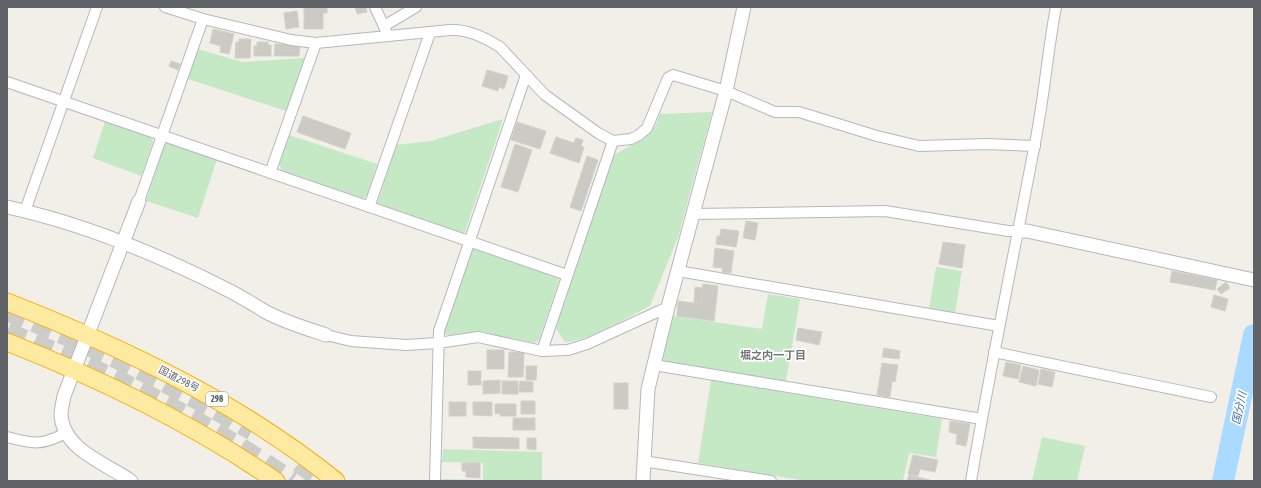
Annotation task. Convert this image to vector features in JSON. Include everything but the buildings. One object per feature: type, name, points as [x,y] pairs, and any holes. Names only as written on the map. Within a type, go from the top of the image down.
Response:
[{"type":"highway","name":"国道298号","points":[[7,302],[87,334],[198,388],[258,423],[310,460],[336,481]]},
{"type":"highway","points":[[7,342],[74,370],[180,422],[241,457],[276,481]]},
{"type":"street","points":[[25,211],[97,7]]},
{"type":"street","points":[[165,7],[204,19],[292,40],[316,43],[458,30],[492,42],[506,52],[545,95],[598,133],[613,141],[631,139],[639,135],[647,128],[668,78],[673,75],[726,91],[775,112],[799,112],[877,136],[919,146],[987,144],[1035,146]]},
{"type":"street","points":[[375,7],[389,36]]},
{"type":"street","points":[[384,26],[416,7]]},
{"type":"street","points":[[643,481],[648,389],[668,307],[726,91],[744,7]]},
{"type":"street","points":[[971,481],[1017,231],[1035,146],[1056,7]]},
{"type":"street","points":[[131,481],[90,457],[80,449],[67,432],[61,414],[62,406],[87,334],[124,243],[204,19]]},
{"type":"street","points":[[369,207],[430,33]]},
{"type":"street","points":[[270,173],[316,43]]},
{"type":"street","points":[[435,481],[439,331],[526,75]]},
{"type":"street","points":[[7,82],[567,275]]},
{"type":"street","points":[[542,351],[613,141]]},
{"type":"street","points":[[7,207],[25,211],[124,243],[227,289],[267,312],[290,323],[350,341],[373,344],[406,345],[438,343],[478,337],[542,351],[568,350],[587,344],[668,307]]},
{"type":"street","points":[[693,214],[885,211],[1008,231],[1027,231],[1254,280]]},
{"type":"street","points":[[678,271],[999,326]]},
{"type":"street","points":[[994,352],[1211,397]]},
{"type":"street","points":[[654,365],[982,419]]},
{"type":"street","points":[[7,437],[35,443],[45,443],[52,441],[67,432]]},
{"type":"street","points":[[644,461],[768,481]]},
{"type":"green space","points":[[198,49],[242,62],[306,58],[286,111],[188,79]]},
{"type":"green space","points":[[712,112],[678,237],[650,306],[596,333],[574,341],[565,342],[555,327],[613,156],[648,135],[657,123],[659,114]]},
{"type":"green space","points":[[503,119],[465,232],[461,234],[377,204],[396,145],[431,141]]},
{"type":"green space","points":[[105,121],[151,137],[153,142],[141,176],[93,158]]},
{"type":"green space","points":[[289,135],[377,164],[367,195],[364,198],[360,198],[281,171],[279,163]]},
{"type":"green space","points":[[168,143],[217,159],[198,218],[146,201],[164,145]]},
{"type":"green space","points":[[475,248],[556,276],[559,280],[539,340],[534,343],[482,332],[448,335],[444,333],[444,328],[471,249]]},
{"type":"green space","points":[[936,267],[962,271],[955,313],[929,309]]},
{"type":"green space","points":[[768,294],[800,299],[786,381],[667,363],[662,358],[673,316],[762,329]]},
{"type":"green space","points":[[711,380],[942,419],[936,457],[909,453],[903,481],[806,481],[698,463]]},
{"type":"green space","points":[[1042,437],[1085,446],[1077,481],[1032,481]]},
{"type":"green space","points":[[443,449],[542,452],[542,481],[443,481],[442,479],[483,480],[483,463],[442,462]]},
{"type":"waterway","name":"国分川","points":[[1223,481],[1254,335]]},
{"type":"tunnel","points":[[7,312],[70,338],[132,367],[252,431]]},
{"type":"tunnel","points":[[7,332],[82,363],[154,398],[224,437],[292,481]]},
{"type":"tunnel","points":[[299,463],[322,481]]},
{"type":"district","name":"堀之内一丁目","points":[[773,355]]}]
